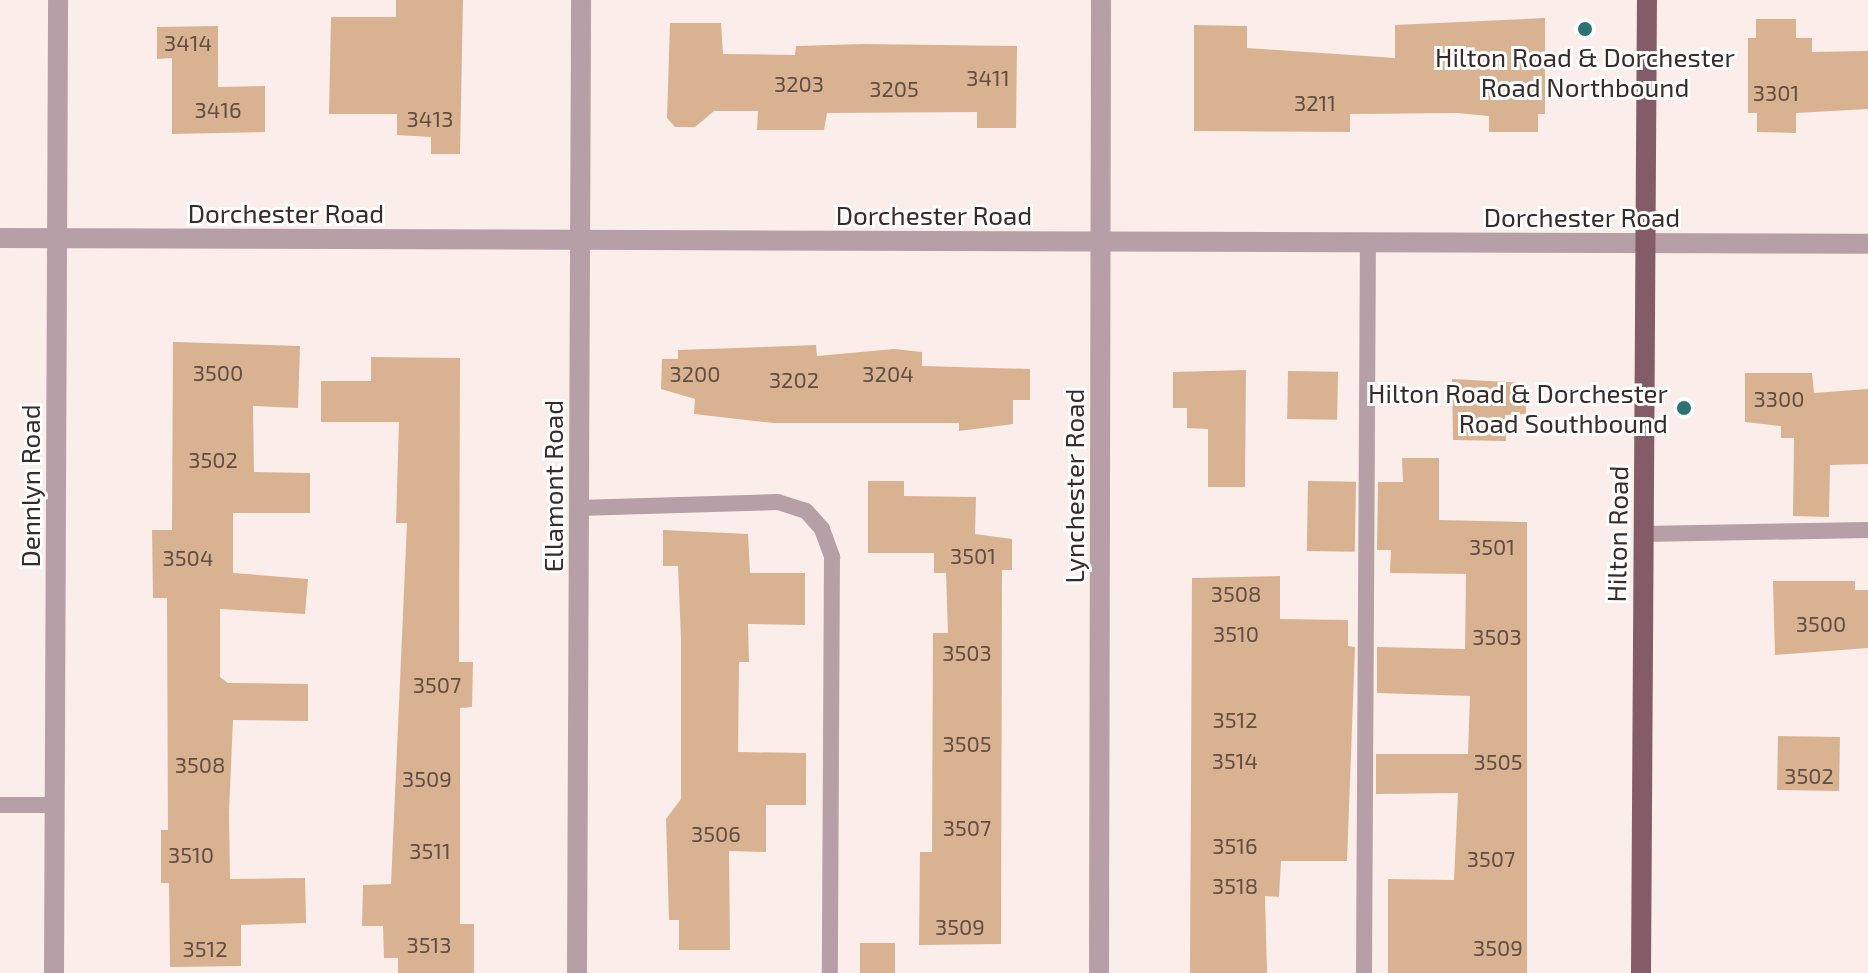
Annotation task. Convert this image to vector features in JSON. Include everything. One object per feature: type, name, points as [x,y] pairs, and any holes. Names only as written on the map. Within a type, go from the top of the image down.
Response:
[{"type":"main road","name":"Hilton Road","points":[[1641,973],[1647,0]]},
{"type":"street","name":"Dennlyn Road","points":[[54,973],[58,0]]},
{"type":"street","name":"Ellamont Road","points":[[577,973],[581,0]]},
{"type":"street","name":"Lynchester Road","points":[[1099,973],[1101,0]]},
{"type":"street","name":"Dorchester Road","points":[[0,238],[1868,244]]},
{"type":"lane","points":[[1364,973],[1368,242]]},
{"type":"lane","points":[[578,508],[778,502],[806,511],[822,529],[832,557],[830,973]]},
{"type":"lane","points":[[1642,534],[1868,530]]},
{"type":"lane","points":[[0,805],[54,805]]},
{"type":"building","points":[[396,0],[463,0],[460,154],[431,154],[431,137],[397,135],[397,114],[329,114],[331,17],[396,17]]},
{"type":"building","points":[[1545,18],[1545,114],[1538,114],[1538,132],[1489,132],[1489,116],[1457,113],[1350,114],[1350,132],[1194,131],[1194,25],[1247,26],[1247,48],[1395,58],[1395,25]]},
{"type":"building","points":[[1756,19],[1796,19],[1796,38],[1812,38],[1812,52],[1868,51],[1868,109],[1796,113],[1796,133],[1757,132],[1757,113],[1748,113],[1748,38],[1756,38]]},
{"type":"building","points":[[670,23],[721,23],[723,54],[795,55],[796,46],[863,44],[1017,46],[1016,128],[977,128],[977,112],[827,113],[824,130],[757,130],[758,111],[714,111],[695,127],[675,127],[667,118]]},
{"type":"building","points":[[218,26],[218,87],[265,86],[265,132],[172,134],[172,58],[157,59],[157,27]]},
{"type":"building","points":[[173,342],[300,346],[298,408],[253,406],[254,472],[310,473],[310,513],[233,513],[233,573],[308,579],[305,614],[220,609],[220,677],[228,683],[308,684],[308,721],[233,720],[229,812],[230,879],[305,878],[306,923],[241,925],[241,966],[170,967],[169,883],[161,883],[161,830],[168,830],[167,598],[153,598],[152,530],[172,530]]},
{"type":"building","points":[[816,345],[817,356],[894,349],[922,352],[922,366],[1030,369],[1030,400],[1013,400],[1013,424],[959,431],[959,423],[774,423],[694,414],[695,399],[661,389],[662,359],[678,359],[678,350]]},
{"type":"building","points":[[371,357],[460,358],[459,662],[473,662],[472,707],[460,708],[460,924],[474,924],[474,973],[398,973],[398,958],[384,958],[383,926],[362,926],[363,885],[391,884],[407,523],[396,523],[399,422],[321,422],[321,381],[371,381]]},
{"type":"building","points":[[1246,370],[1245,487],[1208,487],[1208,429],[1187,428],[1187,408],[1173,408],[1173,372]]},
{"type":"building","points":[[1288,371],[1338,372],[1337,420],[1287,419]]},
{"type":"building","points":[[1745,373],[1812,373],[1814,393],[1868,389],[1868,464],[1830,465],[1829,517],[1793,516],[1794,438],[1781,438],[1781,426],[1745,422]]},
{"type":"building","points":[[1452,379],[1526,383],[1526,414],[1505,415],[1506,441],[1453,440]]},
{"type":"building","points":[[1402,458],[1439,458],[1439,520],[1527,522],[1527,973],[1388,973],[1388,879],[1454,880],[1458,793],[1376,794],[1376,754],[1468,754],[1470,696],[1377,693],[1377,647],[1465,649],[1466,574],[1390,573],[1391,550],[1377,550],[1378,482],[1403,482]]},
{"type":"building","points":[[868,481],[904,481],[904,496],[976,497],[975,534],[1012,539],[1012,570],[1002,570],[1001,944],[919,945],[920,852],[932,852],[933,633],[948,633],[946,573],[934,573],[934,553],[868,553]]},
{"type":"building","points":[[1308,481],[1356,482],[1355,552],[1307,551]]},
{"type":"building","points":[[663,530],[748,534],[750,573],[805,573],[805,625],[748,624],[749,662],[739,662],[738,752],[806,753],[806,805],[766,805],[766,852],[729,851],[730,950],[679,950],[679,920],[669,920],[666,819],[681,799],[681,640],[678,566],[663,566]]},
{"type":"building","points":[[1280,576],[1280,619],[1348,620],[1348,646],[1355,647],[1347,861],[1281,861],[1279,897],[1265,896],[1267,973],[1190,973],[1192,578]]},
{"type":"building","points":[[1773,581],[1855,581],[1855,590],[1868,590],[1868,648],[1775,655]]},
{"type":"building","points":[[1778,736],[1840,737],[1839,791],[1777,790]]},
{"type":"building","points":[[860,943],[895,943],[895,973],[860,973]]},
{"type":"place","name":"Hilton Road & Dorchester Road Northbound","points":[[1585,29]]},
{"type":"place","name":"Hilton Road & Dorchester Road Southbound","points":[[1684,408]]}]
